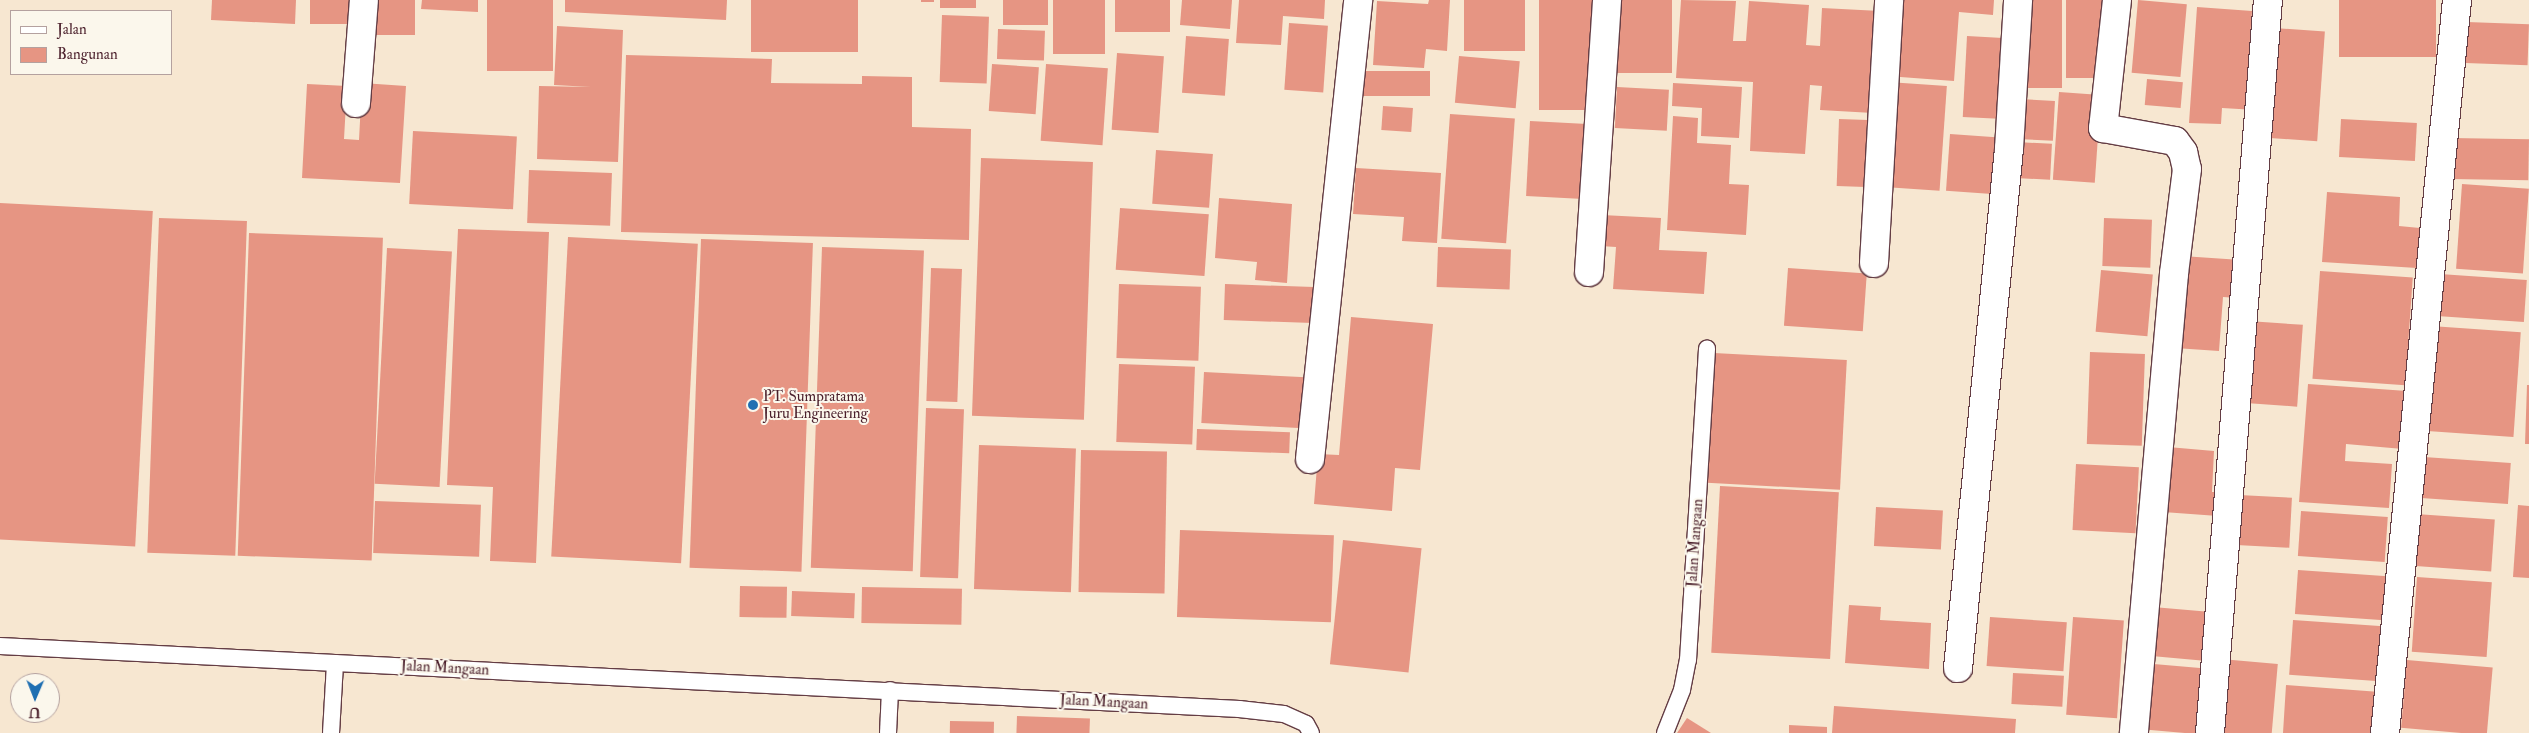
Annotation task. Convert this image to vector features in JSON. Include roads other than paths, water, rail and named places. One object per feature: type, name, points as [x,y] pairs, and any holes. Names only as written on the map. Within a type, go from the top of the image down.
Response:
[{"type":"street","points":[[356,103],[364,0]]},
{"type":"street","points":[[1310,459],[1358,0]]},
{"type":"street","points":[[1590,272],[1607,0]]},
{"type":"street","points":[[1874,263],[1889,0]]},
{"type":"street","points":[[1958,668],[2008,149],[2018,0]]},
{"type":"street","points":[[2117,0],[2103,128],[2175,140],[2183,152],[2186,170],[2174,274],[2134,733]]},
{"type":"street","points":[[2210,733],[2268,0]]},
{"type":"street","points":[[2385,733],[2457,0]]},
{"type":"lane","name":"Jalan Mangaan","points":[[1665,733],[1682,690],[1688,660],[1708,349]]},
{"type":"lane","name":"Jalan Mangaan","points":[[0,646],[890,690],[1284,714],[1306,724],[1311,733]]},
{"type":"lane","points":[[330,733],[335,663]]},
{"type":"lane","points":[[888,733],[890,690]]},
{"type":"place","name":"PT. Sumpratama Juru Engineering","points":[[753,405]]}]
